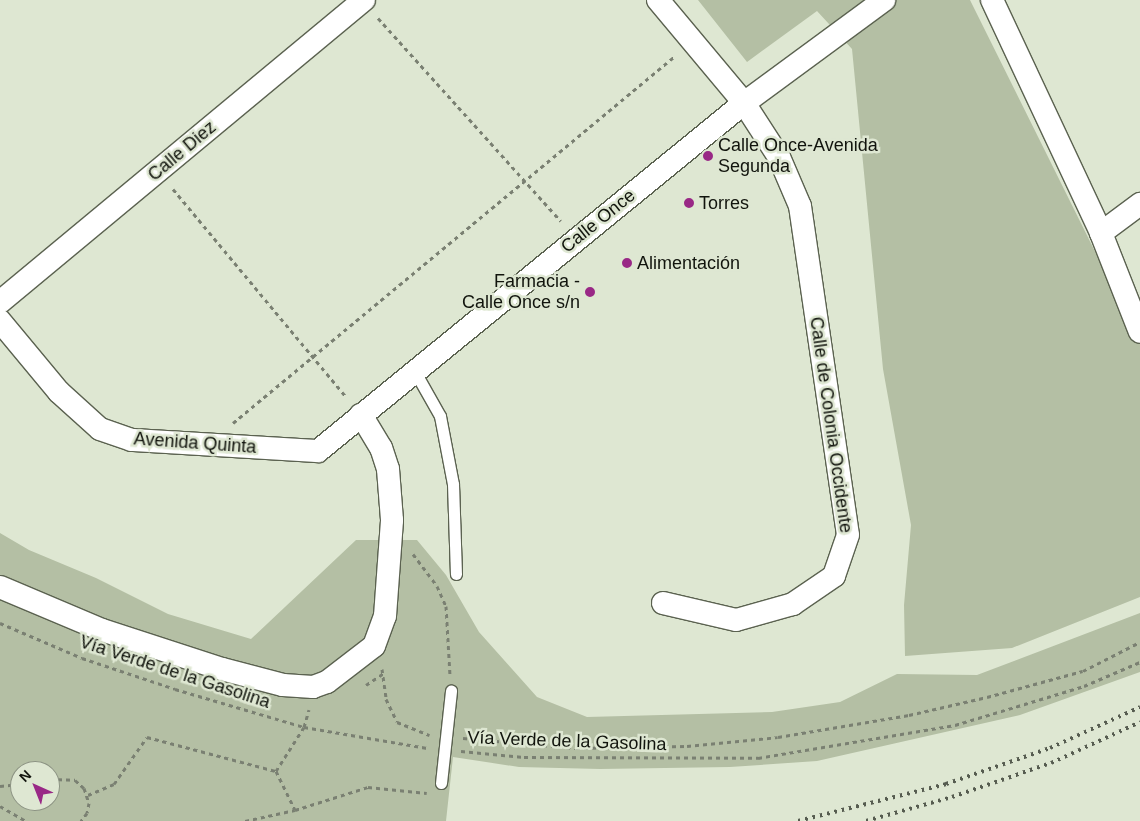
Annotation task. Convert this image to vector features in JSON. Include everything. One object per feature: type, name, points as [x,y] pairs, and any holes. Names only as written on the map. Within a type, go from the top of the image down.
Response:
[{"type":"street","name":"Calle Diez","points":[[0,302],[364,0]]},
{"type":"street","name":"Calle de Colonia Occidente","points":[[658,0],[744,103],[779,157],[800,206],[848,535],[834,576],[794,604],[736,620],[663,603]]},
{"type":"street","name":"Calle Once","points":[[318,451],[414,370],[744,103],[884,0]]},
{"type":"street","points":[[992,0],[1101,233],[1140,332]]},
{"type":"street","points":[[1101,233],[1140,204]]},
{"type":"street","name":"Avenida Quinta","points":[[0,321],[58,392],[100,429],[132,440],[318,451]]},
{"type":"street","points":[[0,587],[112,633],[283,685],[312,687],[335,677],[374,646],[385,616],[391,546],[388,469],[381,448],[361,415]]},
{"type":"lane","points":[[414,370],[440,416],[453,484],[456,574]]},
{"type":"lane","points":[[441,783],[451,691]]},
{"type":"path","points":[[364,0],[576,239]]},
{"type":"path","points":[[207,445],[692,41]]},
{"type":"path","points":[[158,171],[361,415]]},
{"type":"path","points":[[391,546],[404,548],[415,556],[437,586],[446,606],[451,691]]},
{"type":"path","name":"Vía Verde de la Gasolina","points":[[0,623],[82,658],[304,727],[435,749]]},
{"type":"path","points":[[457,738],[585,748],[687,746],[778,737],[908,715],[988,697],[1083,671],[1140,642]]},
{"type":"path","points":[[374,646],[384,673],[386,699],[397,722],[420,734],[438,736]]},
{"type":"path","name":"Vía Verde de la Gasolina","points":[[455,750],[524,757],[758,758],[954,725],[1084,686],[1140,662]]},
{"type":"path","points":[[276,771],[304,727],[312,687]]},
{"type":"path","points":[[88,795],[114,784],[147,737],[276,771],[295,810]]},
{"type":"path","points":[[60,779],[75,780],[88,795],[87,813],[81,821]]},
{"type":"path","points":[[245,821],[295,810],[368,787],[430,793],[441,783]]},
{"type":"path","points":[[0,806],[26,821]]},
{"type":"green space","points":[[698,0],[970,0],[1140,342],[1140,597],[1012,648],[905,656],[904,605],[911,525],[883,369],[852,49],[817,11],[747,62]]},
{"type":"green space","points":[[0,533],[29,550],[96,578],[168,614],[251,639],[356,540],[417,540],[446,575],[479,632],[537,697],[587,717],[772,712],[840,702],[897,674],[977,675],[1140,613],[1140,672],[1020,715],[817,761],[730,767],[600,769],[519,767],[453,757],[446,821],[0,821]]},
{"type":"railway","points":[[798,821],[946,784],[1050,748],[1140,707]]},
{"type":"railway","points":[[866,821],[952,797],[1051,763],[1140,722]]},
{"type":"place","name":"Calle Once-Avenida Segunda","points":[[708,156]]},
{"type":"place","name":"Torres","points":[[689,203]]},
{"type":"place","name":"Alimentación","points":[[627,263]]},
{"type":"place","name":"Farmacia - Calle Once s/n","points":[[590,292]]}]
